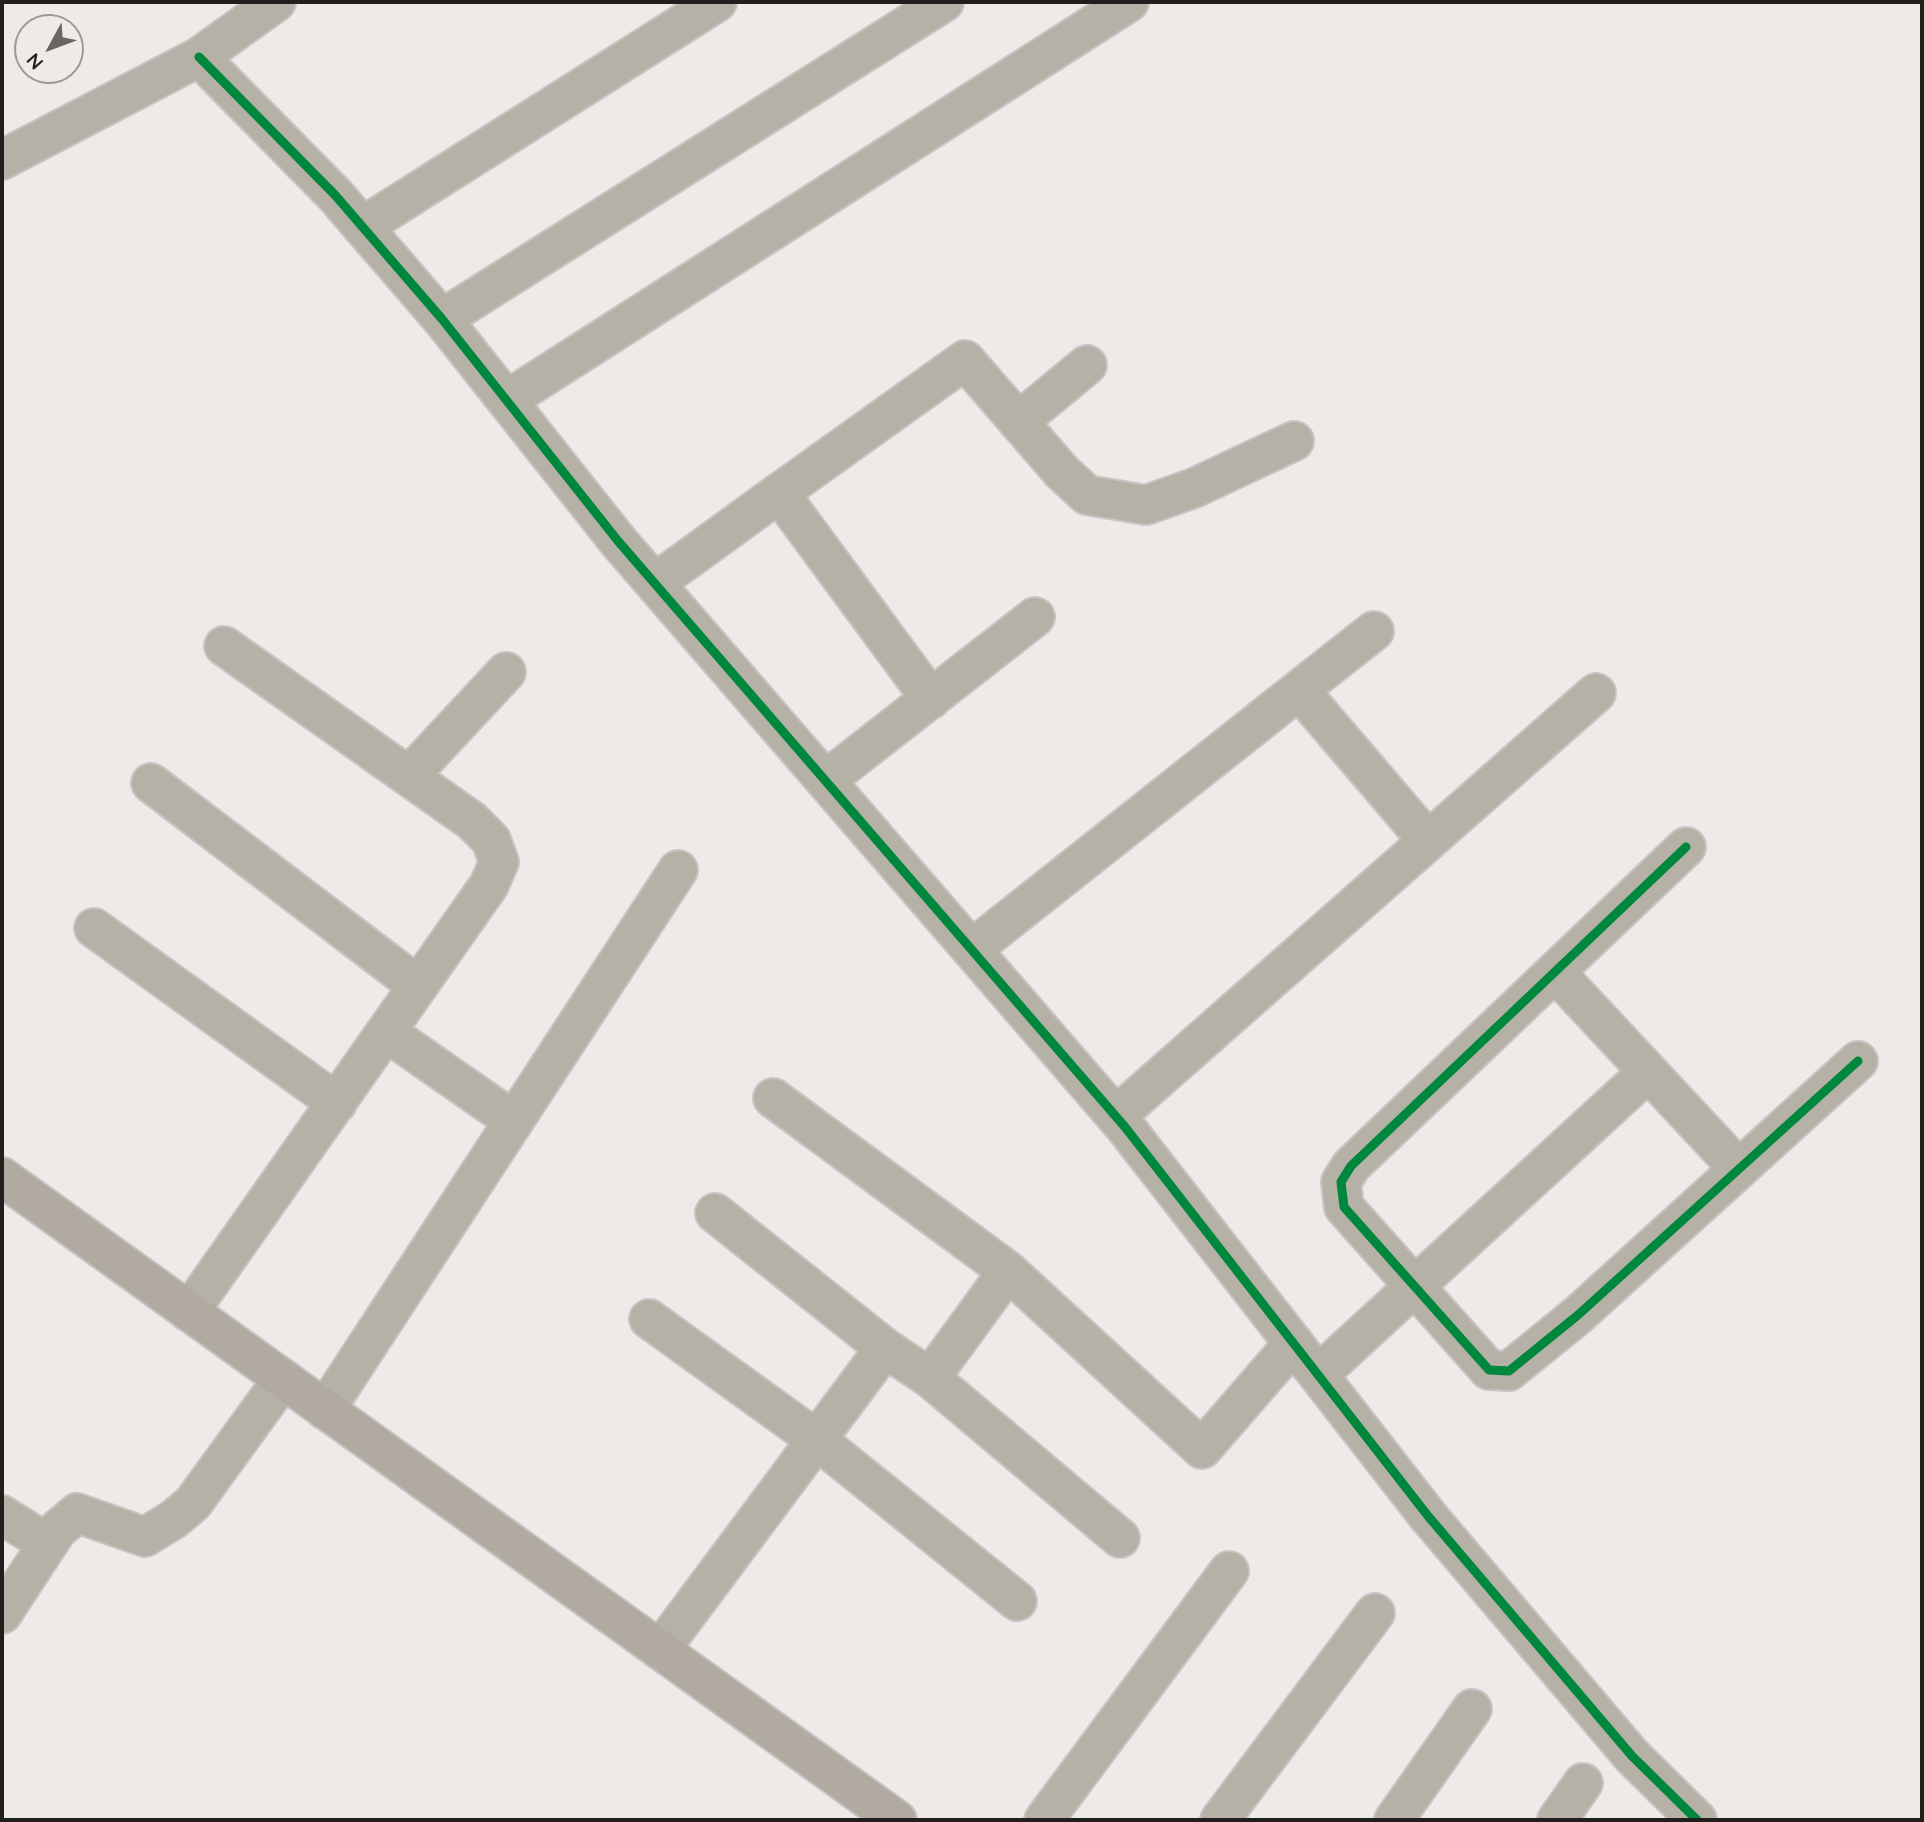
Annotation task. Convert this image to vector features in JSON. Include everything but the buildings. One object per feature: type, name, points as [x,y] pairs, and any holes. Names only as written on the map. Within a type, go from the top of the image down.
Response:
[{"type":"main road","points":[[2,1177],[660,1650],[878,1815]]},
{"type":"street","points":[[6,149],[199,57],[276,2]]},
{"type":"street","points":[[362,227],[717,2]]},
{"type":"street","points":[[442,319],[944,2]]},
{"type":"street","points":[[507,400],[1129,2]]},
{"type":"street","points":[[199,57],[362,227],[442,319],[655,583],[1116,1116],[1428,1516],[1632,1756],[1697,1820]]},
{"type":"street","points":[[655,583],[965,360],[1062,472],[1087,495],[1146,505],[1194,488],[1294,440]]},
{"type":"street","points":[[1018,422],[1087,365]]},
{"type":"street","points":[[779,493],[931,699]]},
{"type":"street","points":[[826,780],[1035,617]]},
{"type":"street","points":[[972,949],[1374,631]]},
{"type":"street","points":[[190,1312],[489,886],[499,862],[491,840],[472,821],[224,646]]},
{"type":"street","points":[[409,776],[506,672]]},
{"type":"street","points":[[1299,690],[1428,841]]},
{"type":"street","points":[[1116,1116],[1596,693]]},
{"type":"street","points":[[151,783],[418,986]]},
{"type":"street","points":[[1686,846],[1351,1166],[1341,1182],[1344,1207],[1489,1370],[1509,1371],[1578,1315],[1857,1061]]},
{"type":"street","points":[[325,1410],[678,870]]},
{"type":"street","points":[[94,928],[337,1102]]},
{"type":"street","points":[[1555,972],[1739,1169]]},
{"type":"street","points":[[386,1032],[514,1121]]},
{"type":"street","points":[[1318,1375],[1648,1072]]},
{"type":"street","points":[[773,1098],[1008,1271],[1202,1449],[1294,1343]]},
{"type":"street","points":[[715,1213],[885,1348],[930,1378],[1120,1538]]},
{"type":"street","points":[[930,1378],[1008,1271]]},
{"type":"street","points":[[649,1319],[817,1440],[1017,1601]]},
{"type":"street","points":[[660,1650],[885,1348]]},
{"type":"street","points":[[2,1614],[57,1530],[77,1513],[145,1537],[174,1519],[193,1503],[283,1379]]},
{"type":"street","points":[[2,1515],[48,1544]]},
{"type":"street","points":[[1044,1820],[1229,1572]]},
{"type":"street","points":[[1220,1820],[1375,1613]]},
{"type":"street","points":[[1394,1820],[1472,1709]]},
{"type":"street","points":[[1558,1820],[1583,1783]]},
{"type":"cycle path","points":[[199,57],[335,195],[442,319],[618,541],[1125,1127],[1428,1516],[1632,1756],[1697,1820]]},
{"type":"cycle path","points":[[1686,847],[1351,1166],[1341,1182],[1344,1207],[1489,1370],[1509,1371],[1578,1315],[1858,1061]]}]
